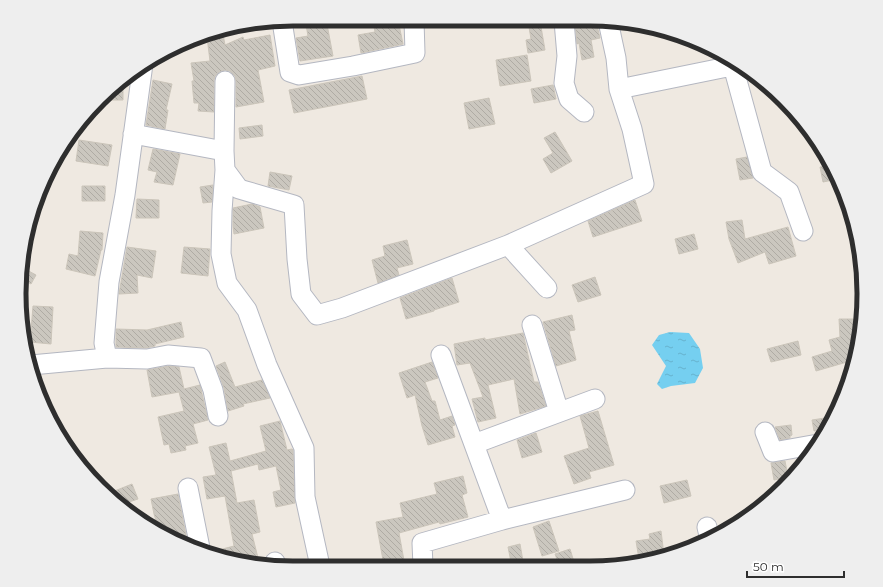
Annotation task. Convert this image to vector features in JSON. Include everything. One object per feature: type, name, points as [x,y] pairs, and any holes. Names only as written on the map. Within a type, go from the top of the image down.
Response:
[{"type":"street","points":[[283,27],[290,72],[299,75],[353,66],[415,53],[414,26]]},
{"type":"street","points":[[564,26],[567,56],[564,83],[569,99],[584,112]]},
{"type":"street","points":[[225,170],[240,190],[294,205],[297,259],[301,294],[317,315],[342,308],[508,245],[644,184],[632,129],[619,88],[616,58],[609,27]]},
{"type":"street","points":[[619,88],[731,67]]},
{"type":"street","points":[[736,70],[762,172],[789,192],[803,231]]},
{"type":"street","points":[[107,358],[104,343],[109,282],[125,194],[142,73]]},
{"type":"street","points":[[225,81],[225,170],[221,254],[227,283],[247,310],[266,365],[304,448],[305,496],[319,561]]},
{"type":"street","points":[[133,134],[224,151]]},
{"type":"street","points":[[508,245],[547,288]]},
{"type":"street","points":[[532,325],[559,412]]},
{"type":"street","points":[[35,365],[107,358],[147,359],[168,355],[201,358],[212,390],[218,416]]},
{"type":"street","points":[[442,355],[502,520]]},
{"type":"street","points":[[474,444],[595,399]]},
{"type":"street","points":[[765,432],[773,452],[809,446]]},
{"type":"street","points":[[188,488],[199,544]]},
{"type":"street","points":[[423,561],[422,543],[566,503],[625,490]]},
{"type":"water","points":[[670,332],[689,333],[700,349],[703,368],[695,383],[671,386],[662,389],[657,384],[666,366],[652,345],[659,335]]},
{"type":"building","points":[[306,26],[327,26],[333,56],[300,61],[296,38],[308,36]]},
{"type":"building","points":[[374,26],[399,26],[403,44],[361,53],[358,35],[375,32]]},
{"type":"building","points":[[529,26],[541,26],[545,50],[528,53],[526,40],[531,39]]},
{"type":"building","points":[[575,26],[597,26],[600,38],[591,40],[594,57],[582,60],[579,43],[577,44]]},
{"type":"building","points":[[223,35],[225,45],[243,37],[244,40],[270,35],[275,66],[258,70],[264,102],[236,107],[235,76],[230,71],[225,70],[219,72],[215,76],[214,112],[198,111],[199,103],[194,103],[192,81],[194,81],[191,63],[210,61],[207,40]]},
{"type":"building","points":[[527,55],[531,81],[500,86],[496,60]]},
{"type":"building","points":[[362,76],[367,99],[294,113],[289,90]]},
{"type":"building","points":[[153,80],[172,84],[166,110],[168,110],[165,129],[146,125]]},
{"type":"building","points":[[553,85],[556,99],[534,103],[531,89]]},
{"type":"building","points":[[123,87],[123,100],[108,100]]},
{"type":"building","points":[[489,98],[495,124],[469,129],[464,103]]},
{"type":"building","points":[[262,125],[263,136],[240,139],[239,128]]},
{"type":"building","points":[[555,132],[572,161],[551,173],[543,159],[553,153],[544,138]]},
{"type":"building","points":[[79,140],[112,145],[108,166],[76,161]]},
{"type":"building","points":[[153,149],[180,154],[173,185],[154,182],[157,172],[148,170]]},
{"type":"building","points":[[747,157],[753,178],[740,180],[736,159]]},
{"type":"building","points":[[824,166],[832,180],[823,182],[820,167]]},
{"type":"building","points":[[270,172],[292,176],[289,190],[268,186]]},
{"type":"building","points":[[213,185],[212,202],[203,203],[200,187]]},
{"type":"building","points":[[82,186],[105,186],[105,201],[82,201]]},
{"type":"building","points":[[137,199],[159,200],[159,218],[136,218]]},
{"type":"building","points":[[635,200],[642,221],[593,237],[588,221]]},
{"type":"building","points":[[252,204],[260,207],[264,228],[234,234],[233,208]]},
{"type":"building","points":[[742,220],[745,239],[788,227],[796,256],[769,264],[765,252],[738,263],[729,239],[726,222]]},
{"type":"building","points":[[80,231],[103,233],[102,250],[95,276],[66,269],[69,254],[78,256]]},
{"type":"building","points":[[694,234],[698,249],[679,254],[675,239]]},
{"type":"building","points":[[407,240],[413,264],[397,268],[399,275],[378,283],[372,260],[385,256],[383,246]]},
{"type":"building","points":[[127,247],[156,251],[152,278],[137,275],[138,293],[119,294]]},
{"type":"building","points":[[184,247],[210,249],[208,276],[181,273]]},
{"type":"building","points":[[27,270],[36,275],[31,284],[27,282]]},
{"type":"building","points":[[595,277],[601,295],[578,302],[572,285]]},
{"type":"building","points":[[452,278],[459,302],[406,319],[400,298]]},
{"type":"building","points":[[33,306],[53,307],[51,344],[30,342]]},
{"type":"building","points":[[572,315],[575,330],[569,331],[576,360],[556,366],[543,322]]},
{"type":"building","points":[[839,319],[856,319],[848,362],[816,371],[812,357],[832,351],[829,340],[840,337]]},
{"type":"building","points":[[181,322],[184,337],[155,344],[155,346],[146,348],[116,347],[116,329],[147,330]]},
{"type":"building","points":[[523,333],[534,382],[538,382],[546,406],[520,414],[514,379],[488,385],[496,418],[478,422],[472,399],[483,397],[470,363],[457,365],[454,344]]},
{"type":"building","points":[[798,341],[801,355],[771,362],[767,349]]},
{"type":"building","points":[[225,362],[235,387],[262,380],[270,398],[243,404],[244,406],[228,411],[224,388],[216,366]]},
{"type":"building","points":[[432,362],[438,378],[425,382],[432,401],[435,401],[440,420],[452,416],[455,425],[452,426],[455,437],[428,445],[415,395],[407,398],[399,373]]},
{"type":"building","points":[[169,366],[179,367],[184,389],[200,385],[208,420],[193,424],[198,443],[185,446],[186,450],[171,453],[169,444],[164,445],[158,417],[184,411],[179,392],[152,397],[147,370]]},
{"type":"building","points":[[598,411],[614,465],[589,472],[591,478],[574,484],[564,456],[589,448],[580,416]]},
{"type":"building","points":[[825,419],[819,430],[814,431],[812,420]]},
{"type":"building","points":[[280,421],[287,450],[293,450],[295,503],[276,507],[273,492],[281,490],[276,466],[259,470],[258,464],[231,471],[237,503],[254,500],[260,532],[252,534],[258,559],[218,550],[234,546],[225,496],[207,499],[203,477],[216,475],[209,447],[226,443],[230,461],[266,451],[260,426]]},
{"type":"building","points":[[791,425],[792,435],[790,438],[780,440],[775,427]]},
{"type":"building","points":[[536,433],[542,452],[522,458],[517,440]]},
{"type":"building","points":[[785,461],[787,474],[784,478],[774,480],[771,463]]},
{"type":"building","points":[[463,476],[467,493],[462,495],[468,517],[440,524],[439,522],[399,533],[404,561],[383,560],[376,522],[403,517],[400,503],[437,494],[434,483]]},
{"type":"building","points":[[687,480],[691,496],[664,503],[660,486]]},
{"type":"building","points":[[132,484],[138,499],[127,503],[113,492]]},
{"type":"building","points":[[178,494],[187,539],[157,523],[151,499]]},
{"type":"building","points":[[549,521],[559,551],[542,556],[533,527]]},
{"type":"building","points":[[661,531],[663,551],[639,557],[636,541],[650,539],[649,534]]},
{"type":"building","points":[[520,544],[523,561],[511,561],[508,547]]},
{"type":"building","points":[[570,549],[574,561],[558,561],[555,554]]}]
